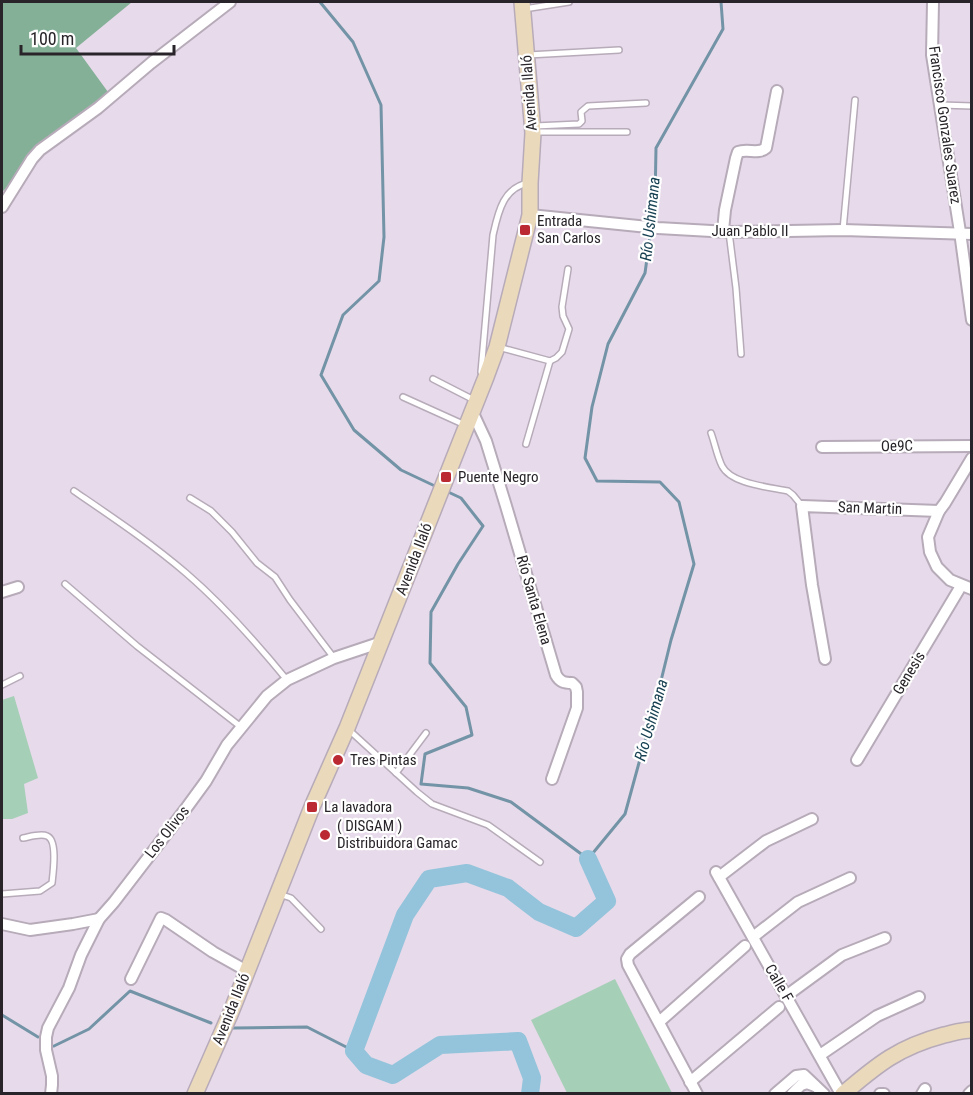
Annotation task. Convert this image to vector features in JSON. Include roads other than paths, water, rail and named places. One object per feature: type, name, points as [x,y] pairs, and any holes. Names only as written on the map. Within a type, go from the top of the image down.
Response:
[{"type":"main road","name":"Avenida Ilaló","points":[[195,1094],[231,1012],[312,807],[382,642],[496,347],[530,215],[533,129],[522,5]]},
{"type":"main road","points":[[842,1094],[898,1052],[931,1039],[970,1031]]},
{"type":"street","points":[[2,207],[40,150],[98,108],[151,63],[230,2]]},
{"type":"street","name":"Francisco Gonzales Suarez","points":[[933,2],[932,55],[966,233],[972,320]]},
{"type":"street","points":[[726,232],[725,210],[738,152],[742,150],[760,152],[766,148],[777,91]]},
{"type":"street","name":"Juan Pablo II","points":[[530,215],[658,228],[726,232],[843,230],[966,233]]},
{"type":"street","name":"Río Santa Elena","points":[[474,407],[556,675],[559,681],[572,683],[576,687],[577,708],[552,779]]},
{"type":"street","name":"Oe9C","points":[[822,447],[972,446]]},
{"type":"street","points":[[966,587],[950,580],[937,567],[930,552],[928,537],[939,511],[972,458]]},
{"type":"street","points":[[802,506],[812,585],[825,658]]},
{"type":"street","name":"San Martin","points":[[802,506],[939,511]]},
{"type":"street","points":[[2,592],[18,587]]},
{"type":"street","name":"Genesis","points":[[857,760],[966,587]]},
{"type":"street","name":"Los Olivos","points":[[51,1094],[52,1076],[46,1050],[48,1028],[69,988],[81,955],[99,919],[187,807],[206,781],[227,745],[267,696],[287,680],[334,658],[382,642]]},
{"type":"street","name":"Calle F","points":[[812,819],[766,841],[717,874],[842,1094]]},
{"type":"street","points":[[753,937],[798,902],[850,878]]},
{"type":"street","points":[[697,1094],[628,965],[627,959],[630,954],[699,897]]},
{"type":"street","points":[[131,980],[161,918],[247,971]]},
{"type":"street","points":[[2,924],[30,930],[99,919]]},
{"type":"street","points":[[786,996],[842,956],[885,938]]},
{"type":"street","points":[[659,1022],[745,946]]},
{"type":"street","points":[[820,1055],[877,1016],[919,997]]},
{"type":"street","points":[[690,1082],[779,1006]]},
{"type":"street","points":[[775,1094],[796,1076],[804,1075],[822,1091]]},
{"type":"street","points":[[792,1094],[801,1085],[807,1083],[822,1091]]},
{"type":"lane","points":[[522,5],[569,2]]},
{"type":"lane","points":[[527,55],[619,50]]},
{"type":"lane","points":[[843,230],[855,100]]},
{"type":"lane","points":[[533,129],[579,124],[582,121],[581,112],[588,106],[646,103]]},
{"type":"lane","points":[[941,105],[972,106]]},
{"type":"lane","points":[[533,129],[627,132]]},
{"type":"lane","points":[[474,407],[493,234],[500,205],[514,188],[530,183]]},
{"type":"lane","points":[[726,232],[741,354]]},
{"type":"lane","points":[[496,347],[550,361],[562,352],[569,329],[562,307],[568,269]]},
{"type":"lane","points":[[526,444],[550,361]]},
{"type":"lane","points":[[433,379],[474,407]]},
{"type":"lane","points":[[403,397],[474,407]]},
{"type":"lane","points":[[711,433],[723,468],[729,474],[738,480],[788,491],[802,506]]},
{"type":"lane","points":[[74,491],[125,525],[186,573],[251,636],[287,680]]},
{"type":"lane","points":[[190,498],[219,518],[257,563],[275,577],[334,658]]},
{"type":"lane","points":[[65,584],[137,646],[241,728]]},
{"type":"lane","points":[[2,685],[20,676]]},
{"type":"lane","points":[[347,728],[432,804],[488,825],[540,862]]},
{"type":"lane","points":[[396,773],[426,733]]},
{"type":"lane","points":[[2,894],[40,891],[52,883],[53,841],[45,835],[23,838]]},
{"type":"lane","points":[[277,894],[291,898],[321,929]]},
{"type":"waterway","points":[[320,2],[353,42],[381,105],[384,237],[379,281],[343,315],[321,375],[354,430],[401,470],[437,487]]},
{"type":"waterway","name":"Río Ushimana","points":[[446,491],[461,498],[483,526],[431,612],[430,663],[466,707],[472,735],[425,754],[421,784],[468,788],[511,802],[588,859],[625,814],[671,640],[694,564],[679,502],[660,482],[597,481],[585,458],[592,407],[608,344],[645,273],[655,201],[656,148],[723,29],[721,2]]},
{"type":"waterway","name":"Río Ushimana","points":[[530,1094],[532,1078],[518,1041],[440,1045],[393,1075],[366,1065],[354,1051],[405,915],[429,879],[467,873],[508,888],[539,912],[576,928],[607,901],[588,859]]},
{"type":"waterway","points":[[54,1046],[89,1029],[130,991],[211,1023]]},
{"type":"waterway","points":[[2,1015],[38,1037]]},
{"type":"waterway","points":[[233,1028],[307,1027],[354,1051]]},
{"type":"place","name":"Entrada San Carlos","points":[[525,230]]},
{"type":"place","name":"Puente Negro","points":[[446,477]]},
{"type":"place","name":"Tres Pintas","points":[[338,760]]},
{"type":"place","name":"La lavadora","points":[[312,807]]},
{"type":"place","name":"( DISGAM ) Distribuidora Gamac","points":[[325,835]]}]
